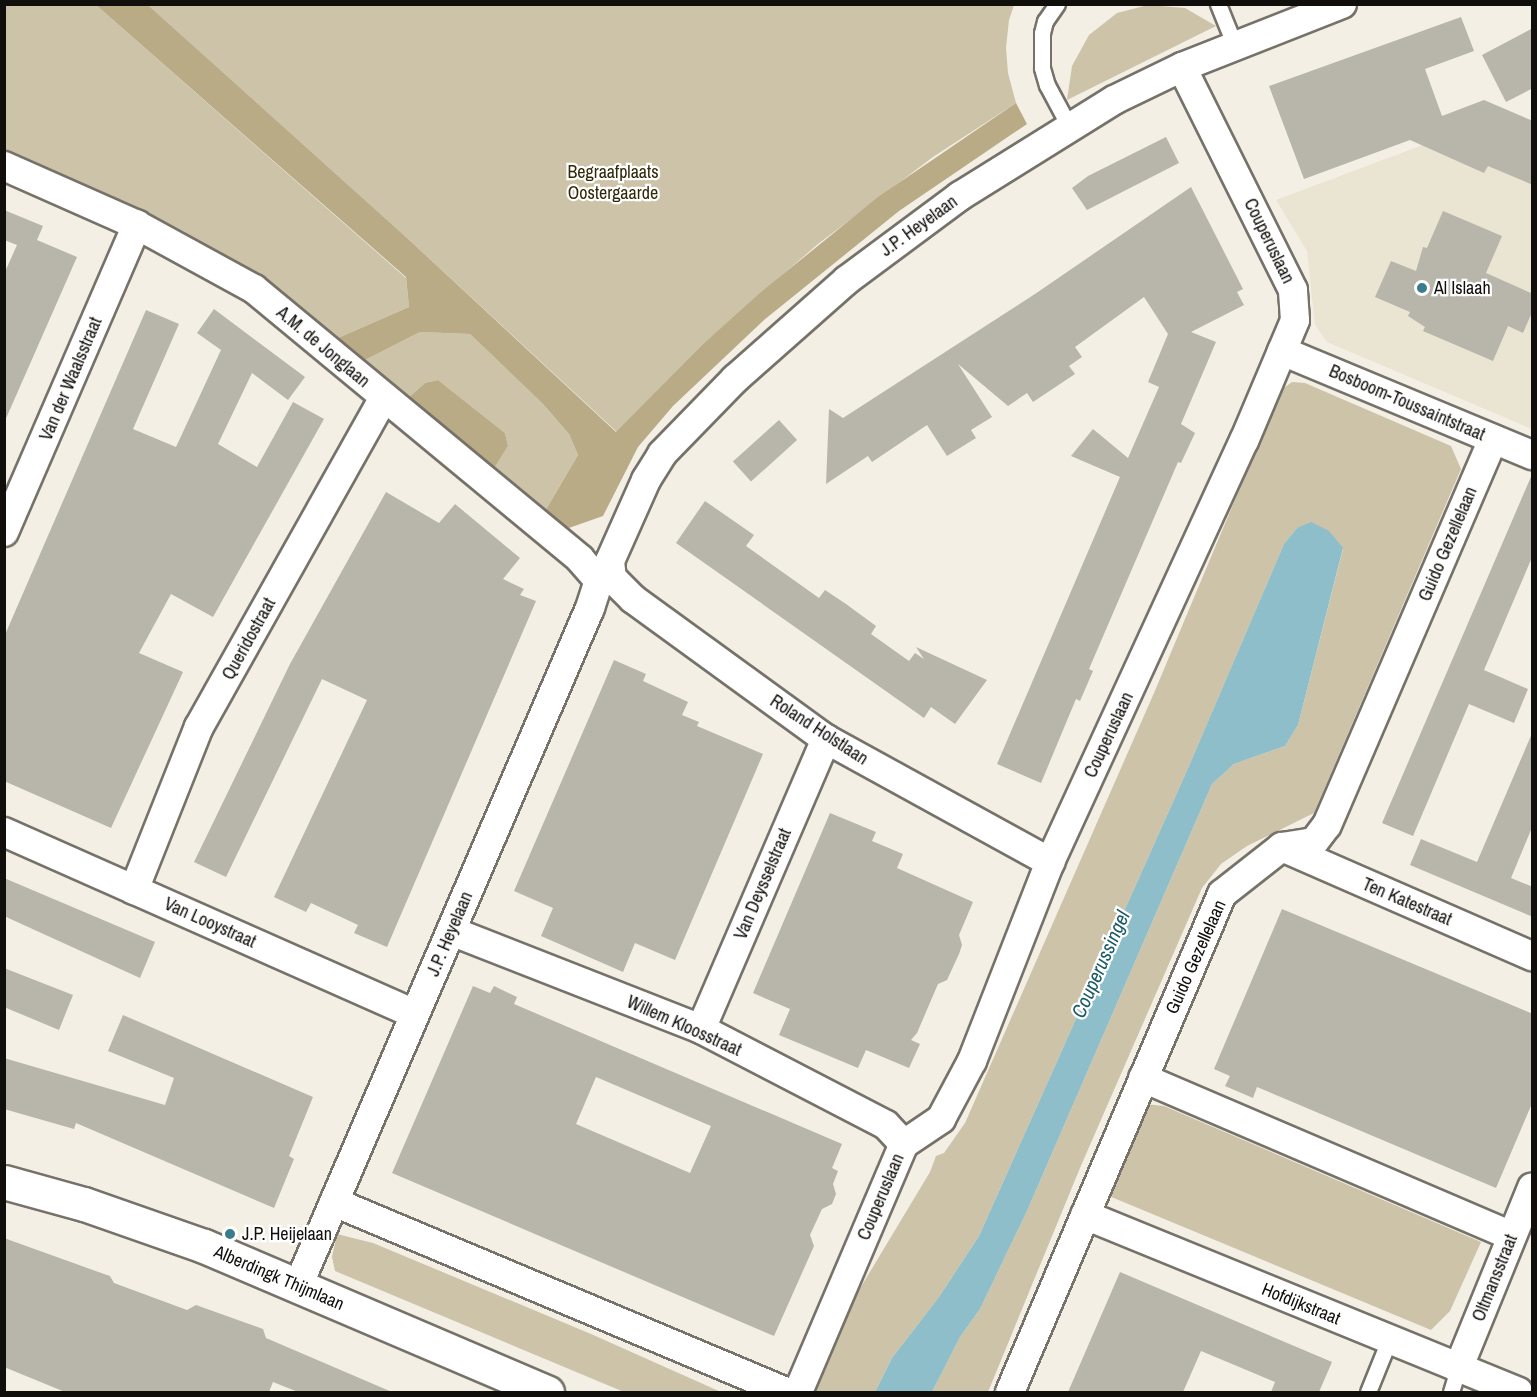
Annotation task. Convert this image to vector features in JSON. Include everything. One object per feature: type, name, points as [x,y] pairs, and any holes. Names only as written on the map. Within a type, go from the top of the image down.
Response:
[{"type":"street","name":"J.P. Heyelaan","points":[[298,1286],[590,608],[605,579],[610,561],[646,480],[662,454],[735,379],[839,287],[907,234],[969,190],[1114,100],[1182,67],[1342,4]]},
{"type":"street","name":"Couperuslaan","points":[[798,1392],[904,1144],[942,1119],[972,1061],[1050,862],[1244,441],[1295,320],[1293,290],[1182,67]]},
{"type":"street","name":"A.M. de Jonglaan","points":[[4,166],[137,225],[254,289],[605,579]]},
{"type":"street","name":"Van der Waalsstraat","points":[[4,532],[137,225]]},
{"type":"street","name":"Bosboom-Toussaintstraat","points":[[1282,351],[1533,455]]},
{"type":"street","name":"Queridostraat","points":[[134,890],[199,727],[384,398]]},
{"type":"street","name":"Guido Gezellelaan","points":[[1010,1392],[1222,894],[1282,847],[1314,842],[1327,825],[1493,439]]},
{"type":"street","name":"Roland Holstlaan","points":[[605,579],[826,739],[1050,862]]},
{"type":"street","name":"Van Deysselstraat","points":[[700,1029],[826,739]]},
{"type":"street","name":"Van Looystraat","points":[[4,832],[415,1014]]},
{"type":"street","name":"Ten Katestraat","points":[[1282,847],[1533,956]]},
{"type":"street","name":"Willem Kloosstraat","points":[[451,931],[700,1029],[886,1125],[904,1144]]},
{"type":"street","points":[[1143,1078],[1512,1236]]},
{"type":"street","name":"Alberdingk Thijmlaan","points":[[4,1182],[117,1215],[204,1246],[547,1392]]},
{"type":"street","name":"Oltmansstraat","points":[[1455,1381],[1533,1188]]},
{"type":"street","points":[[334,1202],[786,1392]]},
{"type":"street","name":"Hofdijkstraat","points":[[1085,1215],[1389,1340],[1455,1381],[1518,1392]]},
{"type":"lane","points":[[1057,4],[1045,21],[1042,33],[1042,68],[1047,85],[1069,126]]},
{"type":"lane","points":[[1218,4],[1235,46]]},
{"type":"lane","points":[[1368,1392],[1389,1340]]},
{"type":"shaded area","points":[[96,5],[148,5],[406,237],[616,432],[703,344],[760,293],[878,197],[1016,103],[1027,124],[899,211],[764,320],[673,406],[638,447],[603,516],[566,529],[544,513],[578,455],[569,434],[543,404],[470,334],[420,332],[365,360],[338,338],[409,307],[406,277]]},
{"type":"shaded area","name":"Al Islaah","points":[[1508,113],[1532,123],[1532,429],[1327,342],[1315,325],[1307,251],[1276,200]]},
{"type":"shaded area","points":[[438,380],[505,433],[508,446],[493,470],[408,398],[425,383]]},
{"type":"green space","points":[[5,5],[96,5],[406,278],[409,307],[338,338],[279,292],[211,247],[5,154]]},
{"type":"green space","name":"Begraafplaats Oostergaarde","points":[[148,5],[1014,5],[1009,20],[1006,48],[1008,73],[1016,103],[933,157],[818,244],[703,344],[617,432],[406,237]]},
{"type":"green space","points":[[1148,5],[1185,8],[1216,26],[1067,100],[1072,66],[1089,35],[1117,13]]},
{"type":"green space","points":[[420,332],[470,334],[543,404],[569,434],[578,455],[544,513],[493,470],[508,446],[505,433],[438,380],[425,383],[408,398],[365,360]]},
{"type":"green space","points":[[1292,382],[1305,383],[1451,446],[1461,469],[1314,813],[1247,846],[1221,864],[1202,888],[1080,1168],[988,1392],[932,1392],[960,1337],[980,1309],[1027,1211],[1212,784],[1234,764],[1285,746],[1298,725],[1343,549],[1297,528],[1284,544],[1189,766],[979,1236],[939,1297],[892,1358],[875,1392],[811,1392],[844,1315],[930,1172],[936,1156],[944,1153],[965,1123],[1154,693],[1281,390]]},
{"type":"green space","points":[[1146,1104],[1164,1106],[1481,1242],[1450,1311],[1431,1330],[1109,1196]]},
{"type":"green space","points":[[337,1234],[373,1243],[591,1334],[721,1392],[624,1392],[335,1271],[332,1257]]},
{"type":"water","points":[[1311,522],[1329,531],[1343,548],[1298,725],[1285,746],[1234,764],[1212,784],[1027,1211],[980,1309],[960,1337],[932,1392],[875,1392],[892,1358],[939,1297],[979,1236],[1189,766],[1284,544],[1297,528]]},
{"type":"building","points":[[1461,17],[1474,51],[1425,69],[1442,116],[1484,100],[1533,121],[1533,185],[1488,166],[1484,173],[1410,140],[1304,179],[1269,86]]},
{"type":"building","points":[[1533,28],[1533,88],[1506,102],[1482,55]]},
{"type":"building","points":[[1166,137],[1179,163],[1087,210],[1072,188],[1088,176]]},
{"type":"building","points":[[1191,187],[1243,289],[1237,292],[1244,305],[1191,332],[1216,342],[1181,424],[1195,433],[1181,463],[1178,462],[1089,669],[1093,671],[1080,701],[1076,699],[1041,783],[997,764],[1120,477],[1071,456],[1093,429],[1128,458],[1159,387],[1148,382],[1168,334],[1144,297],[1075,347],[1082,357],[1069,366],[1075,374],[1033,402],[1027,393],[1008,406],[958,364],[992,417],[971,430],[976,438],[947,456],[927,425],[872,462],[868,456],[826,484],[829,409],[843,418],[1035,294]]},
{"type":"building","points":[[4,210],[43,226],[37,240],[77,257],[4,423],[4,274],[17,245],[4,240]]},
{"type":"building","points":[[1443,211],[1502,236],[1486,273],[1533,294],[1533,310],[1523,333],[1508,326],[1493,361],[1423,331],[1425,327],[1408,316],[1410,312],[1375,297],[1391,261],[1416,271],[1423,247],[1427,248]]},
{"type":"building","points":[[214,309],[305,377],[288,400],[252,373],[218,444],[257,467],[293,402],[324,419],[213,617],[171,594],[139,653],[183,672],[111,828],[4,781],[4,637],[146,310],[179,324],[133,429],[176,447],[221,350],[197,333]]},
{"type":"building","points":[[779,420],[797,440],[751,482],[733,461]]},
{"type":"building","points":[[1533,472],[1533,555],[1484,670],[1528,689],[1514,723],[1469,704],[1413,836],[1382,823]]},
{"type":"building","points":[[386,492],[439,523],[455,504],[520,558],[503,579],[524,589],[520,595],[536,601],[387,947],[354,933],[358,925],[311,903],[306,912],[274,897],[367,700],[322,679],[226,877],[194,862],[290,664]]},
{"type":"building","points":[[705,501],[754,535],[746,546],[819,598],[825,590],[846,604],[876,626],[871,634],[909,661],[915,653],[924,659],[916,647],[987,680],[955,724],[931,707],[924,718],[676,543]]},
{"type":"building","points":[[614,660],[646,674],[643,681],[688,702],[682,715],[699,722],[697,726],[763,754],[675,960],[635,943],[623,972],[541,936],[553,908],[514,891]]},
{"type":"building","points":[[1533,731],[1533,825],[1511,878],[1533,887],[1533,917],[1410,865],[1421,839],[1477,862]]},
{"type":"building","points":[[830,813],[876,832],[872,841],[903,854],[897,868],[973,902],[959,935],[962,945],[959,954],[947,980],[938,984],[917,1033],[911,1040],[920,1044],[909,1068],[866,1050],[858,1068],[779,1035],[790,1009],[753,993]]},
{"type":"building","points":[[4,878],[155,942],[140,978],[4,916]]},
{"type":"building","points":[[1282,909],[1533,1014],[1533,1101],[1496,1188],[1257,1087],[1253,1098],[1225,1086],[1230,1076],[1214,1069]]},
{"type":"building","points":[[4,968],[73,995],[59,1030],[4,1007]]},
{"type":"building","points":[[473,986],[490,993],[494,986],[517,997],[514,1004],[842,1144],[832,1168],[838,1171],[833,1184],[836,1194],[832,1204],[822,1209],[810,1235],[814,1246],[774,1336],[392,1173]],"holes":[[[596,1077],[711,1126],[690,1173],[576,1124]]]},
{"type":"building","points":[[123,1015],[313,1097],[289,1156],[294,1159],[274,1208],[76,1123],[74,1129],[4,1109],[4,1058],[165,1105],[174,1078],[108,1051]]},
{"type":"building","points":[[4,1238],[110,1276],[114,1283],[187,1310],[196,1305],[263,1329],[266,1338],[392,1392],[298,1392],[273,1382],[269,1392],[65,1392],[4,1367]]},
{"type":"building","points":[[1120,1272],[1332,1362],[1319,1392],[1271,1392],[1275,1382],[1201,1351],[1183,1392],[1068,1392]]},
{"type":"place","name":"Al Islaah","points":[[1422,288]]},
{"type":"place","name":"J.P. Heijelaan","points":[[230,1234]]},
{"type":"water label","name":"Couperussingel","points":[[1100,964]]}]
